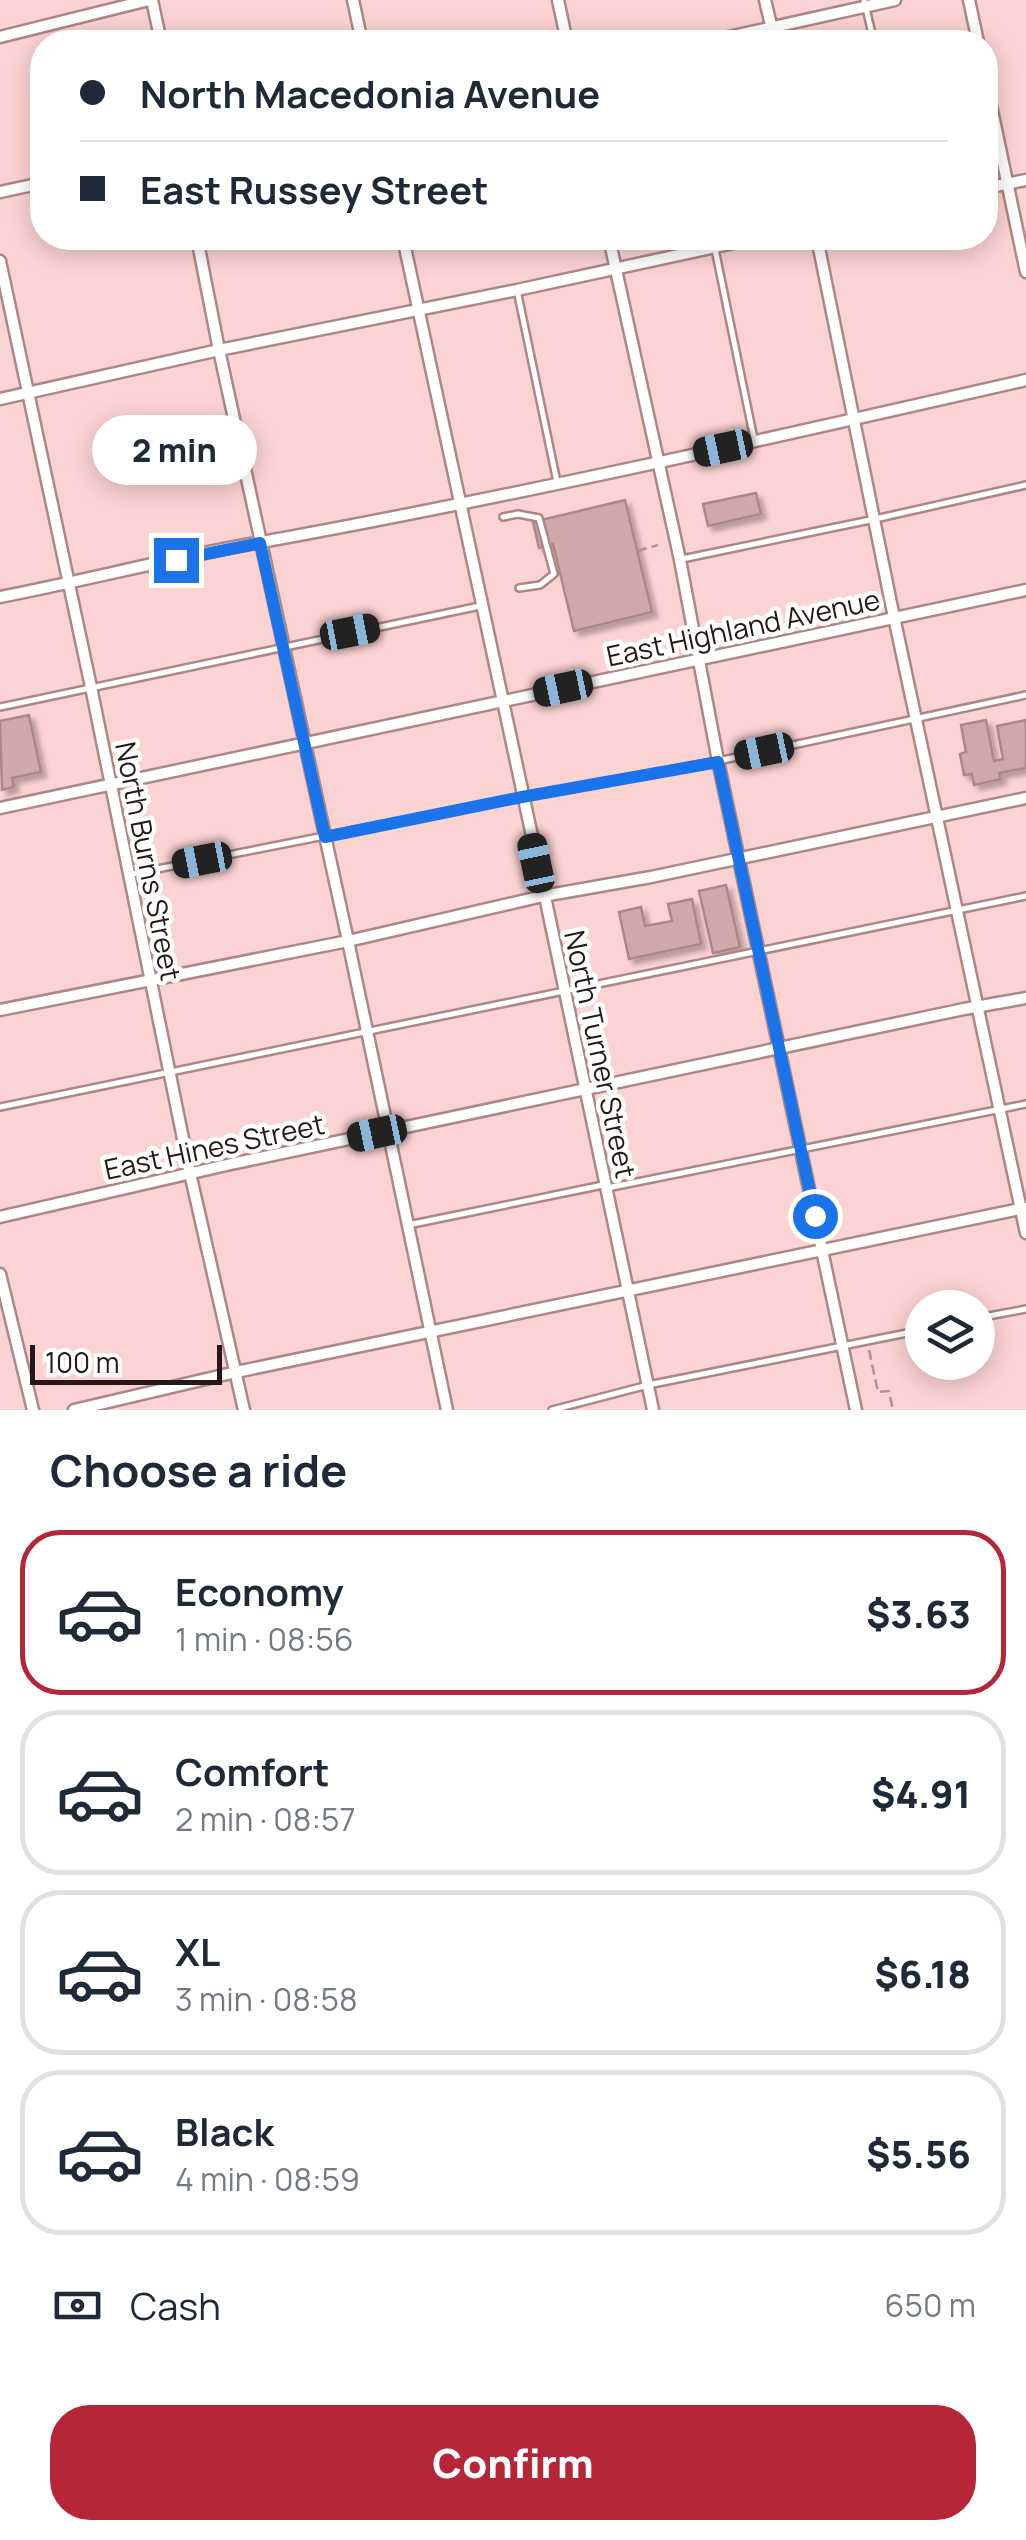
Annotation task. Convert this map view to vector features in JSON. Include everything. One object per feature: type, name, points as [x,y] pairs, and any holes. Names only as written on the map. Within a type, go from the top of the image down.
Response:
[{"type":"street","points":[[0,37],[151,0],[158,30]]},
{"type":"street","points":[[353,0],[359,30]]},
{"type":"street","points":[[558,0],[564,30]]},
{"type":"street","points":[[765,0],[772,28]]},
{"type":"street","points":[[763,30],[865,3],[894,0]]},
{"type":"street","points":[[968,0],[975,30]]},
{"type":"street","points":[[998,137],[1026,272]]},
{"type":"street","points":[[998,186],[1026,180]]},
{"type":"street","points":[[0,192],[30,186]]},
{"type":"street","points":[[199,250],[446,1410]]},
{"type":"street","name":"North Turner Street","points":[[406,250],[505,700],[522,797],[653,1410]]},
{"type":"street","points":[[612,250],[856,1410]]},
{"type":"street","points":[[0,399],[699,250]]},
{"type":"street","points":[[819,250],[977,1008],[1024,1208],[1026,1233]]},
{"type":"street","name":"North Burns Street","points":[[0,260],[190,1173],[244,1410]]},
{"type":"street","points":[[0,597],[755,442],[1026,380]]},
{"type":"street","name":"East Highland Avenue","points":[[0,808],[1026,590]]},
{"type":"street","points":[[0,1010],[1026,798]]},
{"type":"street","name":"East Hines Street","points":[[0,1217],[586,1088],[1026,998]]},
{"type":"street","points":[[74,1410],[236,1372],[1024,1208]]},
{"type":"street","points":[[0,1274],[34,1410]]},
{"type":"lane","points":[[865,3],[871,30]]},
{"type":"lane","points":[[715,250],[755,442]]},
{"type":"lane","points":[[517,290],[557,482]]},
{"type":"lane","points":[[680,560],[1026,485]]},
{"type":"lane","points":[[503,516],[539,518],[554,574],[540,585],[518,588]]},
{"type":"lane","points":[[0,707],[483,605]]},
{"type":"lane","points":[[128,874],[718,762],[1026,695]]},
{"type":"lane","points":[[0,1106],[1026,896]]},
{"type":"lane","points":[[407,1225],[1026,1104]]},
{"type":"lane","points":[[995,1315],[1026,1309]]},
{"type":"lane","points":[[552,1410],[648,1385],[905,1334]]},
{"type":"path","points":[[638,551],[658,546]]},
{"type":"path","points":[[869,1350],[878,1392],[889,1391],[893,1410]]},
{"type":"building","points":[[756,493],[761,514],[708,526],[703,504]]},
{"type":"building","points":[[625,500],[652,612],[574,631],[553,544],[539,548],[533,522]]},
{"type":"building","points":[[29,715],[41,772],[12,778],[14,787],[2,790],[0,721]]},
{"type":"building","points":[[986,720],[994,761],[1003,759],[997,726],[1026,720],[1026,768],[999,773],[1001,779],[974,785],[972,774],[964,775],[960,754],[966,752],[961,725]]},
{"type":"building","points":[[726,885],[740,947],[713,953],[699,891]]},
{"type":"building","points":[[692,899],[701,944],[629,959],[619,912],[641,907],[645,926],[672,921],[668,904]]},
{"type":"route","points":[[176,560],[260,543],[325,837],[718,762],[815,1216]]}]
